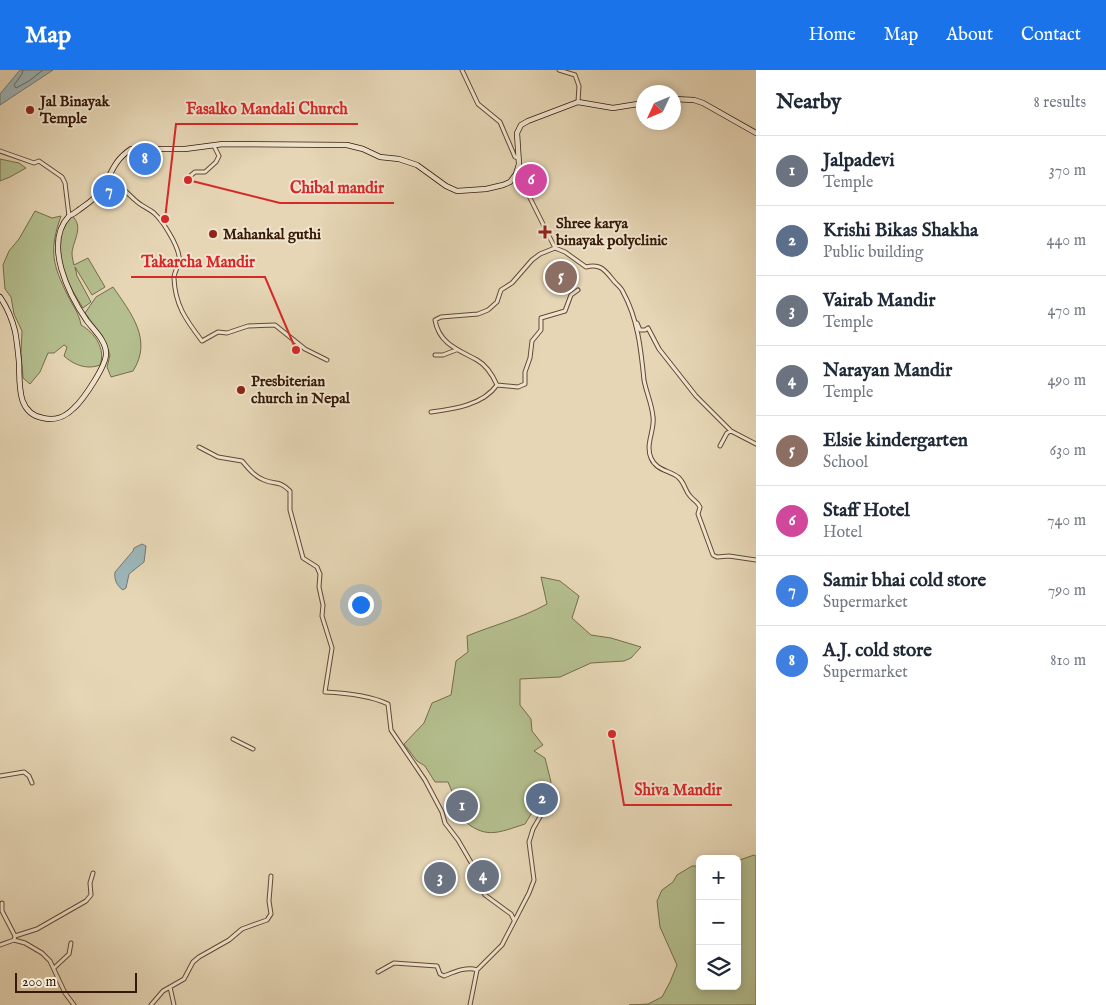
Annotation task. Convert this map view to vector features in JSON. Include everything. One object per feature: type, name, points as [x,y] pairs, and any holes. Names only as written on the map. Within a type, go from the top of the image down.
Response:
[{"type":"main road","points":[[681,99],[694,100],[702,103],[756,133]]},
{"type":"main road","points":[[0,297],[10,314],[15,331],[19,362],[18,387],[22,400],[32,414],[53,420],[61,418],[77,406],[102,368],[106,354],[103,343],[74,300],[65,280],[59,250],[62,227],[69,216],[93,199],[101,190],[108,176],[124,154],[136,148],[185,149],[223,144],[347,146],[363,149],[380,157],[399,159],[417,165],[446,186],[458,191],[486,189],[502,185],[514,178],[519,164],[516,139],[521,125],[578,102],[613,108],[636,104]]},
{"type":"street","points":[[462,70],[478,104],[500,122],[515,157],[518,158]]},
{"type":"street","points":[[559,70],[575,75],[579,86],[578,102]]},
{"type":"street","points":[[189,177],[195,172],[205,172],[216,162],[219,156],[214,146]]},
{"type":"street","points":[[136,148],[138,161],[146,165]]},
{"type":"street","points":[[0,152],[34,163],[39,161],[62,177],[65,182],[69,216]]},
{"type":"street","points":[[519,164],[526,177],[528,194],[555,248],[569,254],[586,267],[594,265],[606,269],[622,290],[640,330],[648,328],[659,349],[696,396],[731,432],[756,444]]},
{"type":"street","points":[[108,176],[117,182],[137,202],[155,214],[170,232],[179,255],[179,264],[174,276],[176,297],[184,318],[202,341],[218,332],[227,333],[248,326],[275,325],[305,349],[327,360]]},
{"type":"street","points":[[497,385],[489,371],[478,361],[456,350],[437,329],[435,320],[441,317],[478,314],[488,310],[497,302],[501,290],[512,283],[532,260],[540,254],[555,248]]},
{"type":"street","points":[[497,385],[518,387],[525,384],[525,372],[530,358],[532,341],[542,330],[541,318],[565,311],[571,295],[578,290]]},
{"type":"street","points":[[636,323],[644,367],[644,380],[654,418],[649,446],[652,460],[660,469],[678,477],[684,483],[690,496],[698,502],[700,507],[698,514],[713,555],[717,557],[730,556],[756,560]]},
{"type":"street","points":[[435,355],[443,355],[456,350]]},
{"type":"street","points":[[431,412],[464,406],[491,393],[497,385]]},
{"type":"street","points":[[720,446],[727,433],[731,432]]},
{"type":"street","points":[[199,447],[218,457],[242,461],[254,475],[266,481],[281,483],[290,491],[290,510],[303,558],[317,567],[320,574],[319,587],[323,605],[322,616],[332,648],[325,692],[378,699],[388,704],[391,730],[425,780],[442,812],[444,823],[458,840],[472,864],[476,880],[485,895],[511,914],[514,920]]},
{"type":"street","points":[[233,738],[252,749]]},
{"type":"street","points":[[0,776],[24,772],[29,776],[32,783]]},
{"type":"street","points":[[470,1005],[477,970],[502,945],[534,880],[529,842],[532,829],[545,808]]},
{"type":"street","points":[[0,945],[38,929],[86,901],[92,895],[90,883],[93,873]]},
{"type":"street","points":[[151,1005],[164,991],[184,979],[193,962],[199,957],[229,940],[242,928],[267,920],[270,914],[270,876]]},
{"type":"street","points":[[2,903],[2,911],[14,938],[42,953],[54,968],[65,993],[74,1005]]},
{"type":"street","points":[[54,968],[69,954],[71,943]]},
{"type":"street","points":[[378,972],[394,963],[438,966],[440,974],[444,976],[466,969],[472,968],[477,970]]},
{"type":"street","points":[[170,987],[174,1005]]},
{"type":"green space","points":[[0,159],[19,163],[26,168],[0,181]]},
{"type":"green space","points":[[35,211],[52,218],[61,216],[54,248],[58,275],[81,325],[95,337],[102,353],[100,365],[86,367],[72,362],[64,356],[67,347],[64,345],[54,353],[48,353],[40,372],[30,384],[23,378],[22,331],[14,314],[11,297],[5,289],[3,265],[9,251],[19,239]]},
{"type":"green space","points":[[71,215],[75,219],[78,228],[72,253],[74,265],[88,258],[105,287],[92,295],[75,267],[77,276],[91,302],[83,308],[67,280],[58,248],[62,228]]},
{"type":"green space","points":[[113,287],[133,317],[140,338],[141,348],[139,360],[133,371],[111,377],[107,367],[110,355],[103,337],[85,313],[96,297]]},
{"type":"green space","points":[[541,577],[560,581],[579,596],[572,618],[591,635],[611,638],[641,647],[631,658],[624,661],[591,663],[560,677],[520,679],[520,705],[531,719],[532,731],[543,745],[534,751],[545,758],[551,782],[525,824],[499,832],[484,832],[469,825],[461,818],[475,806],[471,796],[453,794],[448,782],[435,782],[425,766],[417,761],[404,744],[424,723],[432,703],[451,695],[456,661],[468,652],[467,636],[547,604]]},
{"type":"green space","points":[[756,856],[756,1005],[629,1005],[648,1004],[662,997],[670,982],[677,965],[660,927],[657,901],[662,890],[673,882],[677,875],[692,866],[696,866],[696,990],[741,990],[741,860]]},
{"type":"water","points":[[20,70],[53,70],[0,105],[0,94]]},
{"type":"water","points":[[142,544],[146,546],[144,562],[129,574],[126,588],[123,590],[116,582],[115,572],[134,548]]},
{"type":"place","name":"Jal Binayak Temple","points":[[30,110]]},
{"type":"place","name":"A.J. cold store","points":[[145,159]]},
{"type":"place","name":"Chibal mandir","points":[[188,180]]},
{"type":"place","name":"Staff Hotel","points":[[531,180]]},
{"type":"place","name":"Samir bhai cold store","points":[[109,191]]},
{"type":"place","name":"Fasalko Mandali Church","points":[[165,219]]},
{"type":"place","name":"Shree karya binayak polyclinic","points":[[545,232]]},
{"type":"place","name":"Mahankal guthi","points":[[213,234]]},
{"type":"place","name":"Elsie kindergarten","points":[[561,277]]},
{"type":"place","name":"Takarcha Mandir","points":[[296,350]]},
{"type":"place","name":"Presbiterian church in Nepal","points":[[241,390]]},
{"type":"place","name":"Shiva Mandir","points":[[612,734]]},
{"type":"place","name":"Krishi Bikas Shakha","points":[[542,799]]},
{"type":"place","name":"Jalpadevi","points":[[462,806]]},
{"type":"place","name":"Narayan Mandir","points":[[483,876]]},
{"type":"place","name":"Vairab Mandir","points":[[440,878]]}]
